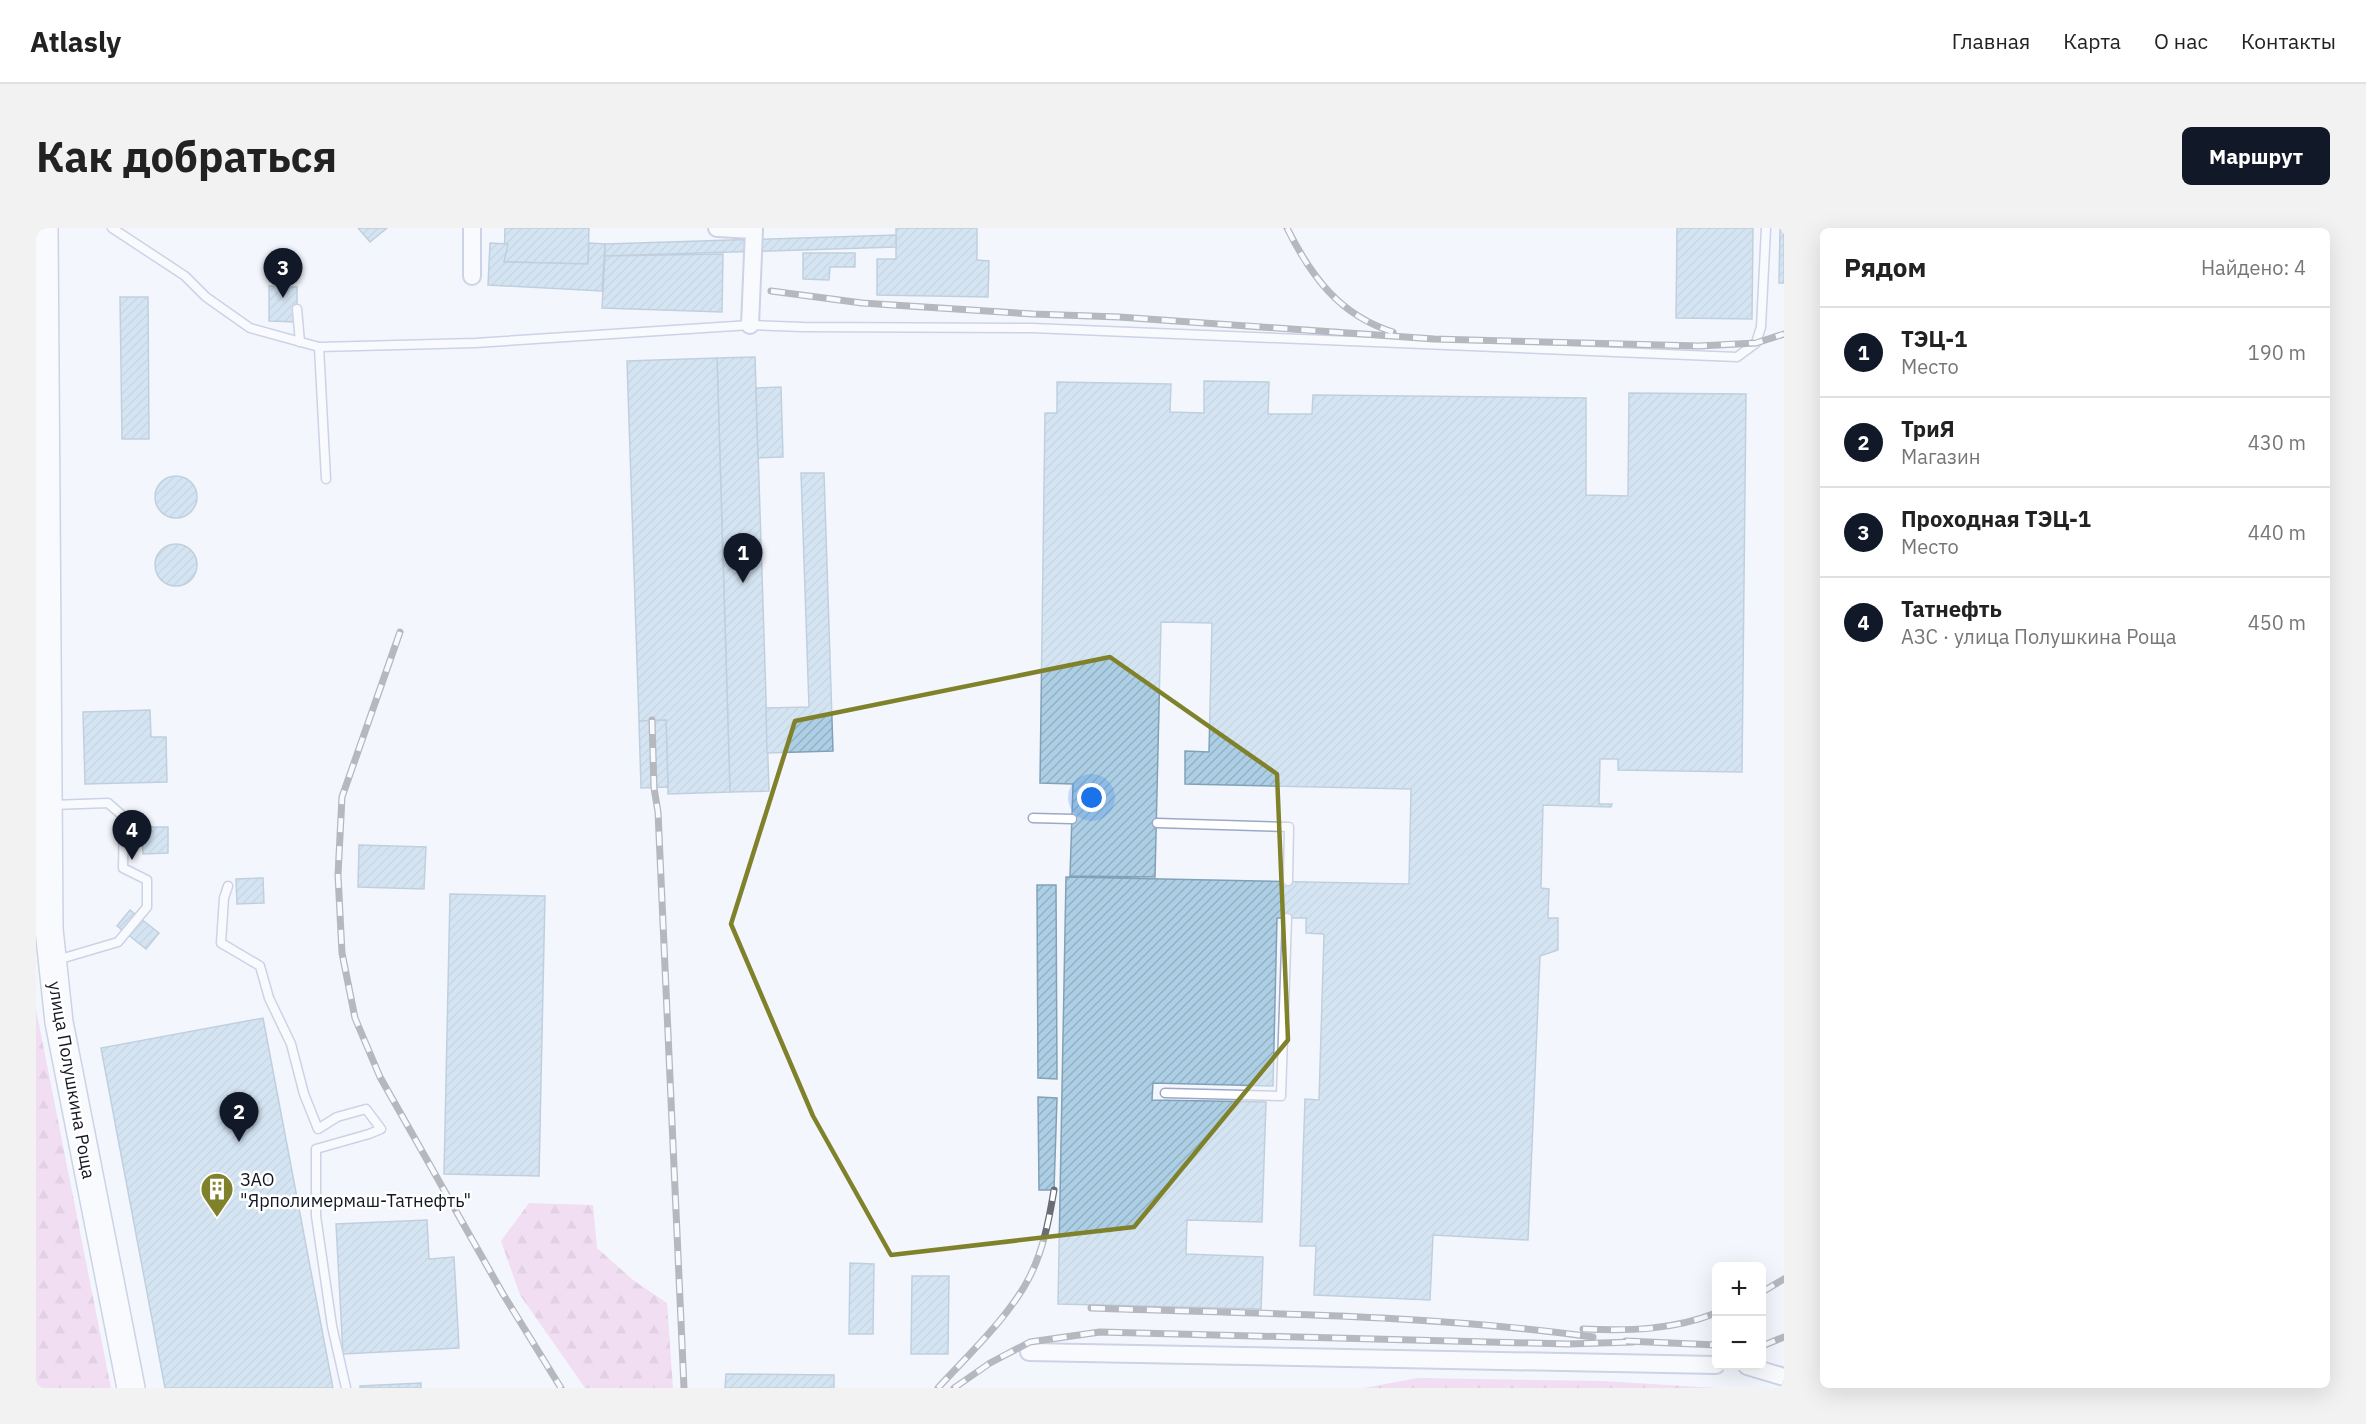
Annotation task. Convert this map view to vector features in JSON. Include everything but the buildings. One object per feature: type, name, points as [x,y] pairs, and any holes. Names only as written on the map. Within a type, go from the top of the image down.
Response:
[{"type":"main road","name":"улица Полушкина Роща","points":[[44,228],[48,900],[51,962],[59,1022],[131,1388]]},
{"type":"street","points":[[471,276],[472,228]]},
{"type":"street","points":[[717,228],[754,230],[750,325]]},
{"type":"street","points":[[1029,1352],[1712,1365]]},
{"type":"street","points":[[1762,1370],[1784,1377]]},
{"type":"lane","points":[[112,228],[185,276],[206,297],[250,328],[319,347],[475,343],[750,325],[1032,328],[1737,357],[1756,343],[1761,327],[1766,228]]},
{"type":"lane","points":[[297,309],[300,342]]},
{"type":"lane","points":[[319,347],[326,479]]},
{"type":"lane","points":[[49,805],[108,803],[124,817],[123,868],[147,880],[147,907],[118,942],[51,962]]},
{"type":"lane","points":[[1033,818],[1072,819]]},
{"type":"lane","points":[[1157,823],[1289,827],[1288,881]]},
{"type":"lane","points":[[228,886],[224,898],[221,943],[260,966],[269,998],[291,1044],[304,1094],[318,1129],[336,1117],[366,1109],[381,1129],[316,1149],[316,1216],[332,1326],[346,1388]]},
{"type":"lane","points":[[1165,1093],[1281,1096],[1287,918]]},
{"type":"highlighted area","points":[[1110,657],[1277,774],[1288,1040],[1134,1227],[891,1255],[813,1116],[731,924],[795,721]]},
{"type":"green space","points":[[36,1009],[111,1388],[36,1388]]},
{"type":"green space","points":[[529,1203],[593,1205],[597,1248],[633,1280],[667,1303],[673,1388],[585,1388],[520,1295],[501,1241]]},
{"type":"green space","points":[[1417,1378],[1604,1381],[1716,1388],[1364,1388]]},
{"type":"railway","points":[[1287,228],[1306,262],[1329,292],[1357,315],[1393,332]]},
{"type":"railway","points":[[771,291],[862,303],[1119,317],[1434,339],[1699,346],[1756,343],[1784,334]]},
{"type":"railway","points":[[400,632],[342,797],[338,875],[342,953],[355,1018],[380,1077],[503,1294],[561,1388]]},
{"type":"railway","points":[[652,720],[684,1388]]},
{"type":"railway","points":[[938,1388],[987,1336],[1021,1293],[1042,1246],[1054,1190]]},
{"type":"railway","points":[[1766,1290],[1784,1279]]},
{"type":"railway","points":[[1091,1308],[1405,1319],[1531,1329],[1593,1337]]},
{"type":"railway","points":[[1583,1329],[1651,1328],[1684,1323],[1712,1314]]},
{"type":"railway","points":[[954,1388],[990,1363],[1030,1342],[1100,1332],[1568,1344],[1633,1342]]},
{"type":"railway","points":[[1766,1344],[1784,1337]]},
{"type":"railway","points":[[1626,1341],[1712,1345]]},
{"type":"place","name":"Проходная ТЭЦ-1","points":[[283,298]]},
{"type":"place","name":"ТЭЦ-1","points":[[743,583]]},
{"type":"place","name":"Татнефть","points":[[132,860]]},
{"type":"place","name":"ТриЯ","points":[[239,1142]]},
{"type":"place","name":"ЗАО \"Ярполимермаш-Татнефть\"","points":[[217,1218]]}]
